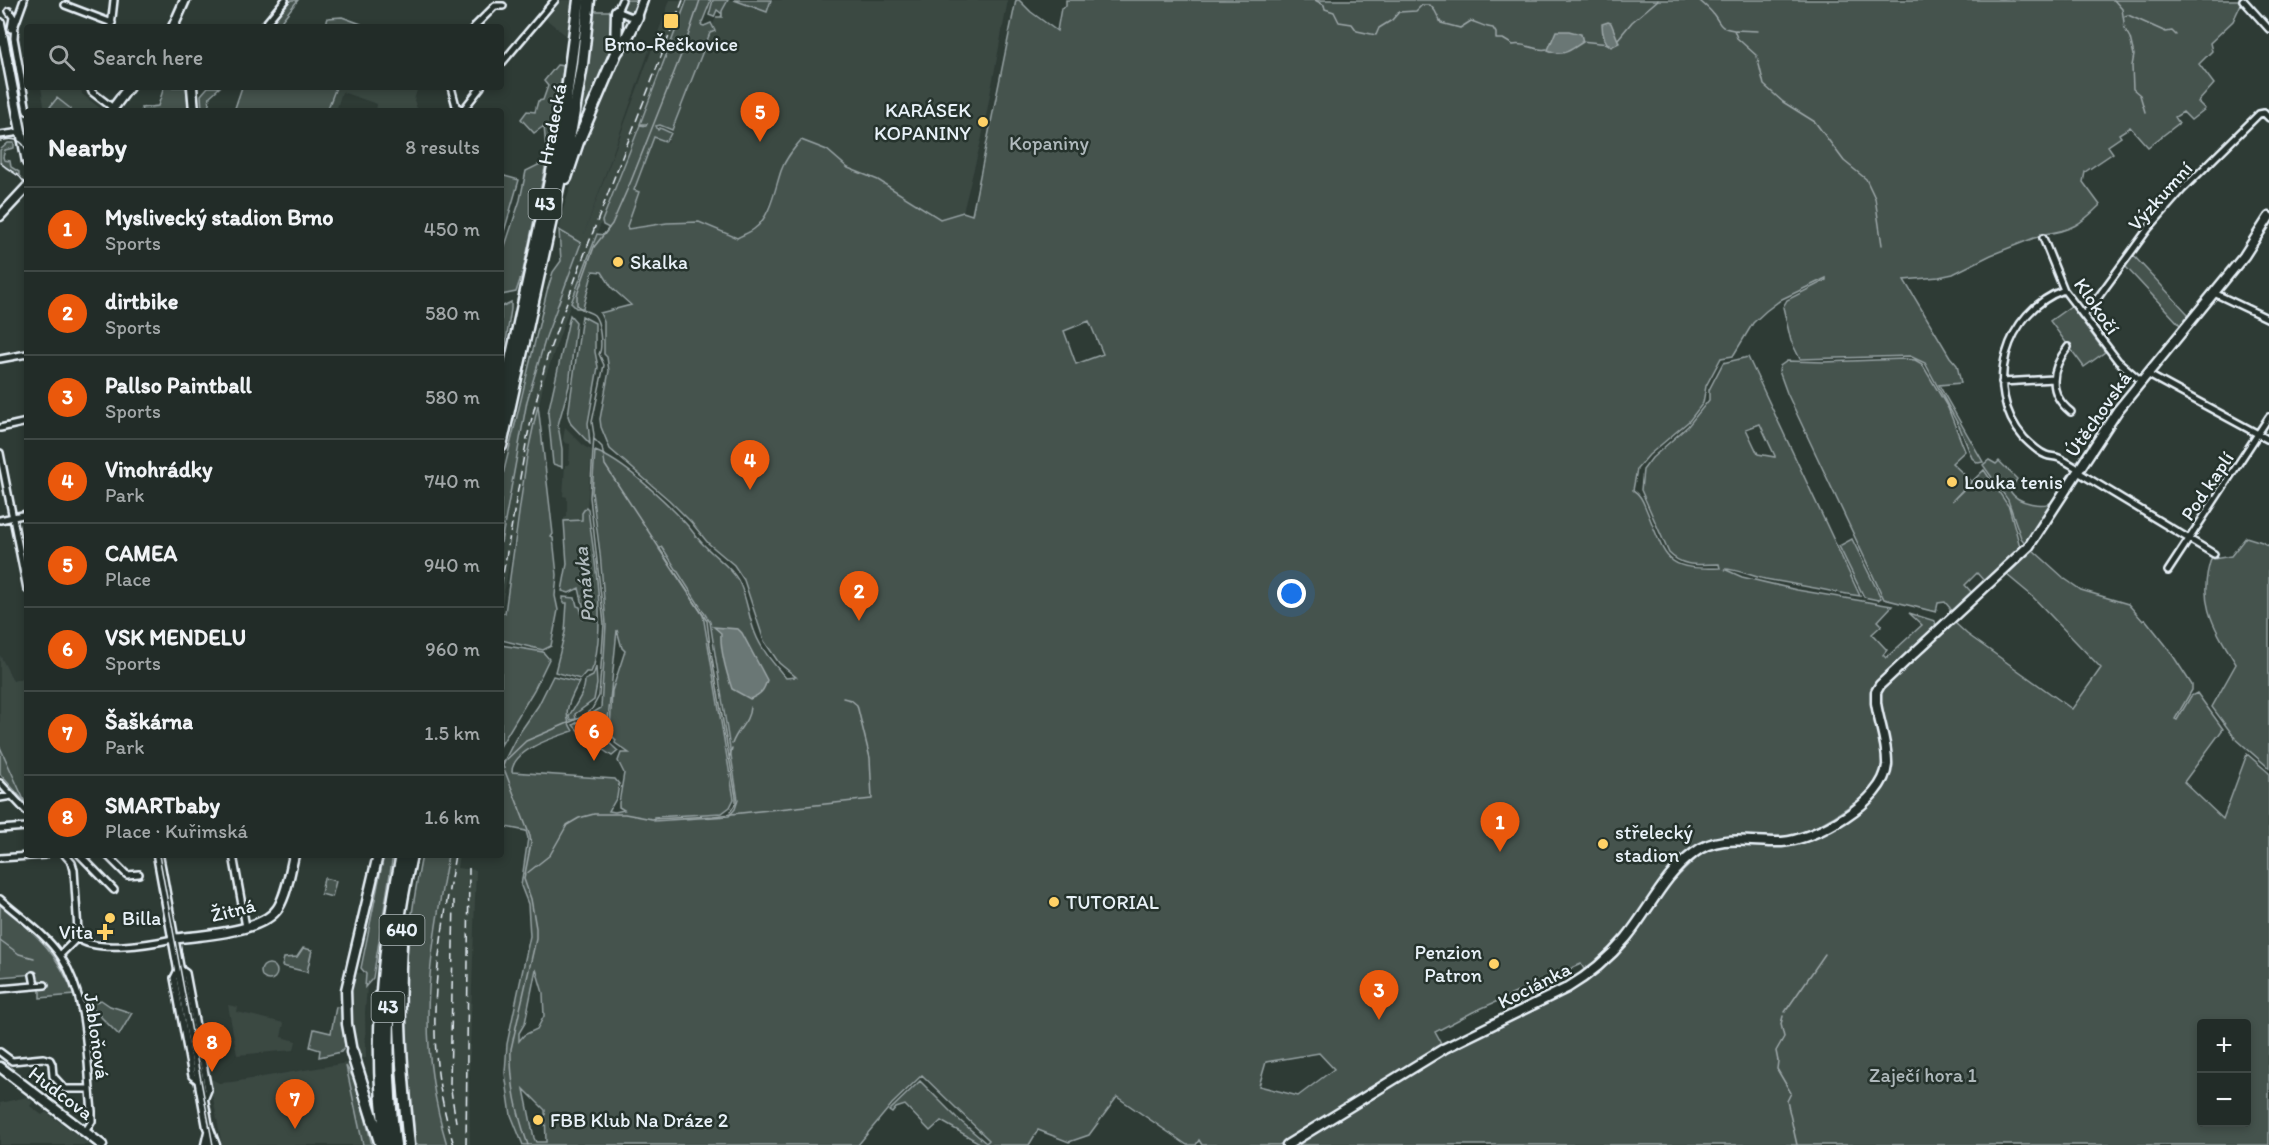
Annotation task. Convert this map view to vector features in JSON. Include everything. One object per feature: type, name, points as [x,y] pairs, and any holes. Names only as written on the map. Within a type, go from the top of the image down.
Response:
[{"type":"highway","name":"Hradecká","points":[[532,288],[549,230],[572,122],[579,0]]},
{"type":"highway","name":"Hradecká","points":[[532,288],[589,0]]},
{"type":"highway","points":[[616,53],[617,11]]},
{"type":"highway","points":[[549,230],[578,142],[616,53],[627,38],[637,17]]},
{"type":"highway","name":"43","points":[[504,430],[532,288]]},
{"type":"highway","name":"43","points":[[504,395],[526,315]]},
{"type":"highway","name":"43","points":[[387,1145],[380,1086],[381,987],[387,933],[401,858]]},
{"type":"highway","name":"43","points":[[395,1145],[387,1066],[388,1005],[396,932],[410,858]]},
{"type":"highway","name":"640","points":[[408,869],[400,967],[399,1020],[409,1145]]},
{"type":"highway","points":[[352,1052],[381,1145]]},
{"type":"highway","points":[[380,1086],[378,1112],[381,1145]]},
{"type":"street","points":[[7,57],[12,49],[11,30],[24,0]]},
{"type":"street","points":[[111,24],[114,0]]},
{"type":"street","points":[[174,24],[185,0]]},
{"type":"street","points":[[265,24],[285,0]]},
{"type":"street","points":[[504,60],[555,0]]},
{"type":"street","points":[[622,0],[617,11],[637,17],[643,0]]},
{"type":"street","points":[[2243,0],[2269,29]]},
{"type":"street","points":[[65,5],[109,24]]},
{"type":"street","points":[[477,24],[495,6],[503,6]]},
{"type":"street","points":[[9,11],[16,16]]},
{"type":"street","points":[[16,16],[14,38],[26,108]]},
{"type":"street","points":[[0,23],[24,147]]},
{"type":"street","points":[[91,90],[110,108]]},
{"type":"street","points":[[113,108],[127,90]]},
{"type":"street","points":[[194,90],[194,108]]},
{"type":"street","points":[[452,90],[456,106],[460,108]]},
{"type":"street","points":[[465,108],[479,90]]},
{"type":"street","name":"Výzkumní","points":[[2084,315],[2148,230],[2182,190],[2259,114],[2264,113],[2269,118]]},
{"type":"street","points":[[0,135],[21,132]]},
{"type":"street","points":[[0,216],[24,190]]},
{"type":"street","name":"Útěchovská","points":[[1949,623],[2029,546],[2045,525],[2118,410],[2244,256],[2269,217]]},
{"type":"street","name":"Klokočí","points":[[2043,238],[2064,290],[2118,361],[2144,378],[2269,440]]},
{"type":"street","points":[[2064,290],[2036,306],[2018,327],[2004,357],[2002,382],[2005,404],[2014,424],[2025,439],[2047,456],[2058,457],[2214,554]]},
{"type":"street","points":[[2214,293],[2269,319]]},
{"type":"street","points":[[2068,347],[2058,363],[2053,379],[2057,397],[2071,412]]},
{"type":"street","points":[[0,359],[24,355]]},
{"type":"street","points":[[2002,382],[2053,379]]},
{"type":"street","name":"Pod kaplí","points":[[2168,571],[2269,417]]},
{"type":"street","points":[[0,428],[24,423]]},
{"type":"street","points":[[0,453],[24,573]]},
{"type":"street","points":[[0,520],[24,514]]},
{"type":"street","name":"Kociánka","points":[[1287,1145],[1445,1048],[1586,977],[1626,938],[1660,888],[1679,866],[1705,846],[1717,841],[1784,842],[1809,837],[1867,800],[1884,777],[1887,764],[1876,692],[1888,678],[1949,623]]},
{"type":"street","points":[[0,783],[24,809]]},
{"type":"street","points":[[0,798],[12,796]]},
{"type":"street","points":[[0,829],[24,826]]},
{"type":"street","points":[[0,858],[24,856]]},
{"type":"street","points":[[60,956],[77,939],[75,878],[72,863],[68,858]]},
{"type":"street","points":[[83,858],[114,890]]},
{"type":"street","points":[[110,858],[127,875],[139,874]]},
{"type":"street","points":[[159,858],[209,1132],[215,1145]]},
{"type":"street","points":[[234,858],[246,927]]},
{"type":"street","name":"Žitná","points":[[173,939],[246,927],[272,916],[278,908],[293,858]]},
{"type":"street","points":[[352,1052],[347,1024],[346,990],[377,858]]},
{"type":"street","name":"Jabloňová","points":[[0,899],[60,956],[73,982],[81,1005],[90,1089],[92,1121],[85,1132]]},
{"type":"street","points":[[77,939],[93,946],[173,939]]},
{"type":"street","points":[[178,968],[186,973],[208,1090],[203,1101]]},
{"type":"street","points":[[33,975],[35,985]]},
{"type":"street","points":[[0,989],[45,985]]},
{"type":"street","points":[[0,1052],[12,1061],[43,1058],[50,1060],[53,1076],[65,1089],[90,1089]]},
{"type":"street","name":"Hudcova","points":[[0,1067],[102,1145]]},
{"type":"street","points":[[206,1145],[209,1132]]},
{"type":"shaded area","points":[[561,0],[572,0],[569,38],[546,19]]},
{"type":"shaded area","points":[[670,0],[687,0],[578,283],[544,381],[529,450],[504,594],[504,527],[527,401],[546,337],[581,244],[560,229],[561,215],[616,59],[629,39],[650,48],[583,237]]},
{"type":"shaded area","points":[[728,0],[738,0],[767,11],[771,0],[1008,0],[982,137],[963,212],[940,219],[878,180],[848,168],[827,150],[788,156],[764,217],[755,229],[737,238],[700,224],[667,223],[628,229],[627,226],[639,192],[634,190],[654,137],[668,142],[716,17],[722,17],[722,11]]},
{"type":"shaded area","points":[[1611,23],[1619,43],[1611,47],[1602,31],[1602,24]]},
{"type":"shaded area","points":[[1556,31],[1581,34],[1583,42],[1563,53],[1548,50]]},
{"type":"shaded area","points":[[42,90],[81,90],[82,94],[100,108],[44,108]]},
{"type":"shaded area","points":[[335,90],[417,90],[414,100],[417,108],[376,108],[377,104],[342,92],[337,108],[328,108]]},
{"type":"shaded area","points":[[565,427],[585,447],[592,450],[586,520],[564,521],[567,517],[567,497],[563,496],[565,465],[569,465],[570,444],[563,440]]},
{"type":"shaded area","points":[[714,627],[738,629],[742,633],[767,680],[762,692],[750,699],[732,689],[723,654],[721,633]]},
{"type":"shaded area","points":[[0,655],[13,681],[22,678],[24,682],[24,797],[0,747]]},
{"type":"shaded area","points":[[447,858],[459,858],[457,868],[476,870],[469,1076],[470,1145],[447,1145],[433,1090],[426,1015],[431,956]]},
{"type":"shaded area","points":[[355,972],[368,974],[365,1012],[366,1058],[359,1059],[350,1013]]},
{"type":"shaded area","points":[[228,1005],[238,1007],[237,1012],[284,1023],[281,1037],[296,1041],[294,1050],[237,1055]]},
{"type":"shaded area","points":[[347,1063],[357,1100],[365,1145],[222,1145],[209,1078],[219,1083],[232,1082]]},
{"type":"shaded area","points":[[27,1097],[33,1102],[30,1106],[42,1115],[46,1112],[90,1145],[0,1145],[0,1103]]},
{"type":"green space","points":[[291,0],[298,0],[282,20],[283,24],[270,24]]},
{"type":"green space","points":[[625,0],[639,0],[631,13],[623,10]]},
{"type":"green space","name":"Kopaniny","points":[[687,0],[711,0],[701,25],[711,23],[715,31],[710,33],[672,130],[660,125],[656,126],[658,130],[660,128],[671,133],[665,141],[654,137],[634,190],[639,192],[627,226],[628,229],[667,223],[699,222],[737,238],[750,232],[764,218],[783,167],[801,140],[827,150],[848,168],[878,180],[940,219],[963,212],[972,215],[1016,0],[1019,0],[1057,31],[1061,8],[1066,6],[1066,0],[2238,0],[2241,4],[2233,21],[2210,43],[2212,51],[2199,64],[2214,84],[2198,102],[2205,109],[2191,120],[2183,112],[2175,117],[2179,123],[2148,147],[2130,127],[2119,134],[2121,137],[2108,146],[2113,153],[2085,172],[2083,182],[2100,205],[2087,217],[2069,229],[2044,234],[2044,236],[1991,255],[1953,274],[1904,280],[1957,365],[1961,383],[1939,385],[1983,462],[1978,463],[1972,458],[1960,428],[1925,363],[1910,356],[1800,359],[1791,341],[1783,307],[1787,300],[1826,278],[1782,299],[1753,323],[1733,356],[1721,358],[1706,386],[1703,403],[1689,421],[1649,455],[1637,469],[1633,490],[1641,499],[1663,550],[1669,558],[1687,567],[1720,568],[1719,564],[1686,563],[1669,553],[1641,490],[1643,470],[1652,458],[1688,426],[1709,400],[1709,390],[1723,363],[1748,357],[1860,596],[1765,579],[1724,569],[1742,577],[1797,590],[1892,606],[1878,621],[1882,625],[1872,634],[1887,650],[1883,655],[1886,658],[1922,625],[1909,613],[1935,621],[1936,629],[1874,687],[1872,701],[1883,764],[1879,779],[1863,797],[1807,832],[1794,836],[1711,838],[1690,851],[1658,886],[1623,935],[1585,971],[1581,964],[1473,1012],[1435,1032],[1442,1045],[1326,1119],[1279,1145],[1202,1145],[1199,1140],[1196,1145],[1187,1145],[1117,1097],[1089,1135],[1069,1142],[1038,1130],[1029,1145],[983,1145],[941,1121],[930,1131],[905,1105],[896,1108],[892,1113],[889,1111],[920,1081],[986,1143],[989,1140],[922,1075],[892,1104],[858,1145],[523,1145],[511,1115],[505,1073],[507,1044],[530,936],[528,904],[521,886],[528,838],[526,831],[504,827],[504,761],[516,738],[538,706],[553,676],[579,682],[567,712],[573,731],[536,745],[527,751],[514,764],[512,772],[615,779],[619,784],[617,797],[609,811],[624,810],[619,807],[624,773],[618,761],[621,753],[629,753],[615,743],[616,740],[610,730],[612,691],[625,651],[617,630],[606,740],[618,751],[612,756],[583,736],[573,725],[601,708],[606,624],[592,492],[595,451],[619,464],[669,506],[703,545],[731,571],[741,586],[761,646],[786,678],[796,677],[779,663],[764,641],[744,580],[734,565],[708,543],[669,500],[610,449],[601,427],[600,419],[609,371],[607,357],[604,354],[604,322],[600,313],[631,305],[612,288],[602,272],[593,271],[583,308],[576,308],[571,303],[597,234],[604,235],[609,228],[603,225],[602,221],[640,125],[646,126],[647,124],[640,124]],"holes":[[[1089,321],[1103,354],[1076,364],[1064,331]],[[1760,424],[1775,457],[1758,454],[1746,429]],[[662,547],[710,622],[738,800],[729,816],[654,821],[654,817],[722,813],[730,807],[734,799],[703,615],[659,549]],[[536,969],[543,993],[544,1016],[537,1029],[524,1035],[519,1041],[519,1033],[525,1023]],[[1319,1053],[1334,1069],[1298,1096],[1259,1086],[1266,1062]],[[524,1089],[545,1110],[546,1142],[536,1142]]]},
{"type":"green space","points":[[713,0],[728,0],[722,14],[717,10],[714,17],[709,15]]},
{"type":"green space","points":[[734,0],[771,0],[767,12]]},
{"type":"green space","points":[[594,11],[609,11],[615,18],[614,48],[575,141]]},
{"type":"green space","points":[[342,17],[361,24],[326,24],[328,18]]},
{"type":"green space","points":[[557,65],[564,66],[553,123],[555,133],[546,148],[544,126],[534,133],[521,119],[527,111],[535,112],[538,101],[543,100],[548,86],[544,81]]},
{"type":"green space","points":[[163,90],[186,90],[189,108],[141,108],[158,106]]},
{"type":"green space","points":[[205,90],[217,90],[210,96],[208,108],[202,108],[201,95]]},
{"type":"green space","points":[[241,90],[335,90],[328,108],[235,108]]},
{"type":"green space","points":[[57,98],[70,108],[51,108]]},
{"type":"green space","points":[[8,143],[14,143],[14,148],[5,150],[4,160],[10,161],[11,167],[19,172],[19,176],[0,162],[0,150]]},
{"type":"green space","points":[[544,162],[545,168],[523,271],[516,292],[504,294],[504,249],[520,200],[526,171]]},
{"type":"green space","points":[[504,176],[519,180],[504,232]]},
{"type":"green space","points":[[559,230],[581,243],[546,337],[527,401],[504,527],[504,470],[547,291],[553,272],[561,261]]},
{"type":"green space","points":[[2133,255],[2189,315],[2181,326],[2125,266]]},
{"type":"green space","points":[[511,302],[504,354],[504,306]]},
{"type":"green space","points":[[2071,306],[2105,352],[2084,367],[2050,321]]},
{"type":"green space","points":[[570,315],[576,322],[569,386],[558,425],[562,467],[553,464],[548,413]]},
{"type":"green space","points":[[582,316],[595,323],[595,352],[598,367],[588,423],[590,444],[571,424],[568,416]]},
{"type":"green space","points":[[1915,360],[1922,364],[1948,408],[1965,451],[1952,463],[1971,481],[1952,501],[1984,470],[2009,507],[2021,550],[1985,582],[1977,573],[1965,585],[1973,594],[1953,614],[1945,602],[1938,603],[1936,612],[1884,599],[1787,393],[1779,371],[1780,366],[1787,361]]},
{"type":"green space","points":[[538,405],[557,575],[555,596],[558,610],[551,646],[543,650],[504,641],[504,613],[527,456]]},
{"type":"green space","points":[[1989,460],[1996,464],[1999,461],[2017,479],[2010,491],[2019,499],[2038,504],[2054,501],[2029,541],[2025,543],[2021,538],[2008,500],[1983,465]]},
{"type":"green space","points":[[586,507],[596,568],[599,626],[594,665],[591,672],[586,672],[580,679],[555,672],[565,632],[567,603],[563,603],[563,597],[575,598],[583,619],[586,618],[579,588],[569,593],[562,591],[567,564],[564,521],[582,520],[582,513]]},
{"type":"green space","points":[[2246,537],[2269,546],[2269,768],[2235,738],[2212,707],[2236,664],[2209,613],[2206,600],[2207,572],[2212,556],[2214,559],[2231,556]]},
{"type":"green space","points":[[1852,539],[1881,598],[1878,600],[1864,597],[1839,546]]},
{"type":"green space","name":"Zaječí hora 1","points":[[2033,550],[2081,590],[2128,604],[2143,621],[2145,619],[2168,648],[2192,685],[2192,690],[2175,719],[2177,720],[2191,696],[2197,693],[2223,729],[2184,782],[2223,819],[2247,754],[2269,773],[2269,1145],[1295,1145],[1459,1045],[1560,997],[1592,977],[1614,956],[1664,890],[1706,849],[1717,845],[1782,845],[1810,841],[1831,831],[1869,804],[1890,775],[1892,763],[1879,700],[1882,690],[1955,623],[2072,709],[2101,668],[2031,595],[2007,575]]},
{"type":"green space","points":[[504,646],[543,652],[549,659],[534,690],[504,740]]},
{"type":"green space","points":[[596,667],[597,684],[594,700],[575,714],[576,719],[570,720],[569,716],[582,694],[585,680],[593,676]]},
{"type":"green space","points":[[0,747],[24,801],[0,774]]},
{"type":"green space","points":[[383,858],[393,858],[373,978],[365,987],[366,974],[361,968]]},
{"type":"green space","points":[[421,858],[447,858],[435,930],[428,1000],[431,1070],[447,1145],[415,1145],[405,991],[409,933]]},
{"type":"green space","points":[[324,878],[336,881],[332,897],[321,894]]},
{"type":"green space","points":[[0,903],[44,944],[60,965],[74,995],[40,998],[40,989],[46,988],[46,982],[38,980],[34,974],[0,977]]},
{"type":"green space","points":[[303,948],[312,950],[307,972],[282,966],[284,958],[297,957]]},
{"type":"green space","points":[[266,964],[272,964],[277,972],[275,978],[266,980],[261,975],[261,969]]},
{"type":"green space","points":[[88,1000],[96,1002],[101,1000],[110,1006],[132,1013],[119,1035],[88,1004]]},
{"type":"green space","points":[[336,1007],[341,1008],[345,1047],[341,1052],[319,1057],[320,1050],[310,1047],[314,1029],[331,1033]]},
{"type":"green space","points":[[346,1066],[357,1084],[372,1145],[363,1145]]},
{"type":"waterway","name":"Ponávka","points":[[504,764],[526,741],[582,717],[592,709],[599,696],[604,624],[590,497],[594,435],[592,422],[604,365],[599,354],[601,340],[598,323],[594,315],[577,305],[577,295],[594,247],[612,224],[631,181],[685,45],[700,0]]},
{"type":"waterway","points":[[1315,0],[1324,5],[1325,9],[1334,12],[1339,22],[1352,24],[1357,31],[1376,35],[1379,28],[1392,20],[1399,12],[1416,11],[1422,5],[1430,5],[1441,23],[1460,28],[1471,21],[1493,28],[1496,39],[1503,39],[1513,45],[1547,49]]},
{"type":"waterway","points":[[1618,39],[1632,22],[1658,0]]},
{"type":"waterway","points":[[1699,0],[1721,26],[1734,30],[1737,38],[1757,56],[1764,85],[1783,102],[1815,122],[1844,161],[1866,179],[1875,198],[1882,245]]},
{"type":"waterway","points":[[2114,0],[2122,9],[2125,29],[2134,55],[2133,89],[2140,95],[2145,112]]},
{"type":"waterway","points":[[2125,16],[2128,15],[2166,32],[2172,31],[2176,35]]},
{"type":"waterway","points":[[1735,30],[1758,31]]},
{"type":"waterway","points":[[1581,41],[1609,44]]},
{"type":"waterway","points":[[594,439],[602,447],[605,465],[707,621],[736,797],[736,803],[730,812]]},
{"type":"waterway","points":[[526,874],[550,855],[567,825],[579,818],[594,814],[625,814],[652,819],[713,816],[872,799],[870,758],[857,705],[843,698]]},
{"type":"waterway","points":[[732,744],[750,707]]},
{"type":"waterway","points":[[730,756],[732,748]]},
{"type":"waterway","name":"Ponávka","points":[[504,769],[531,843],[524,879],[531,899],[536,939],[511,1049],[515,1098],[528,1145]]},
{"type":"waterway","points":[[0,940],[19,954],[34,958]]},
{"type":"waterway","points":[[1785,1012],[1825,954]]},
{"type":"waterway","points":[[1783,1016],[1781,1024],[1784,1037],[1776,1051],[1777,1069],[1791,1093],[1787,1101],[1797,1145]]},
{"type":"tram line","points":[[0,141],[17,140],[24,146]]},
{"type":"tram line","points":[[0,163],[24,182]]},
{"type":"tram line","points":[[160,858],[213,1145]]},
{"type":"railway","points":[[504,569],[527,438],[547,357],[683,0]]},
{"type":"railway","points":[[454,1145],[438,1071],[435,1000],[455,858]]},
{"type":"railway","points":[[466,1145],[469,868]]},
{"type":"railway","points":[[454,900],[450,1084],[456,1122]]},
{"type":"place","name":"Brno-Řečkovice","points":[[671,21]]},
{"type":"place","name":"KARÁSEK KOPANINY","points":[[983,122]]},
{"type":"place","name":"CAMEA","points":[[760,142]]},
{"type":"place","name":"Skalka","points":[[618,262]]},
{"type":"place","name":"Louka tenis","points":[[1952,482]]},
{"type":"place","name":"Vinohrádky","points":[[750,490]]},
{"type":"place","name":"dirtbike","points":[[859,621]]},
{"type":"place","name":"VSK MENDELU","points":[[594,761]]},
{"type":"place","name":"střelecký stadion","points":[[1603,844]]},
{"type":"place","name":"Myslivecký stadion Brno","points":[[1500,852]]},
{"type":"place","name":"TUTORIAL","points":[[1054,902]]},
{"type":"place","name":"Billa","points":[[110,918]]},
{"type":"place","name":"Vita","points":[[105,932]]},
{"type":"place","name":"Penzion Patron","points":[[1494,964]]},
{"type":"place","name":"Pallso Paintball","points":[[1379,1020]]},
{"type":"place","name":"SMARTbaby","points":[[212,1072]]},
{"type":"place","name":"FBB Klub Na Dráze 2","points":[[538,1120]]},
{"type":"place","name":"Šaškárna","points":[[295,1129]]}]
